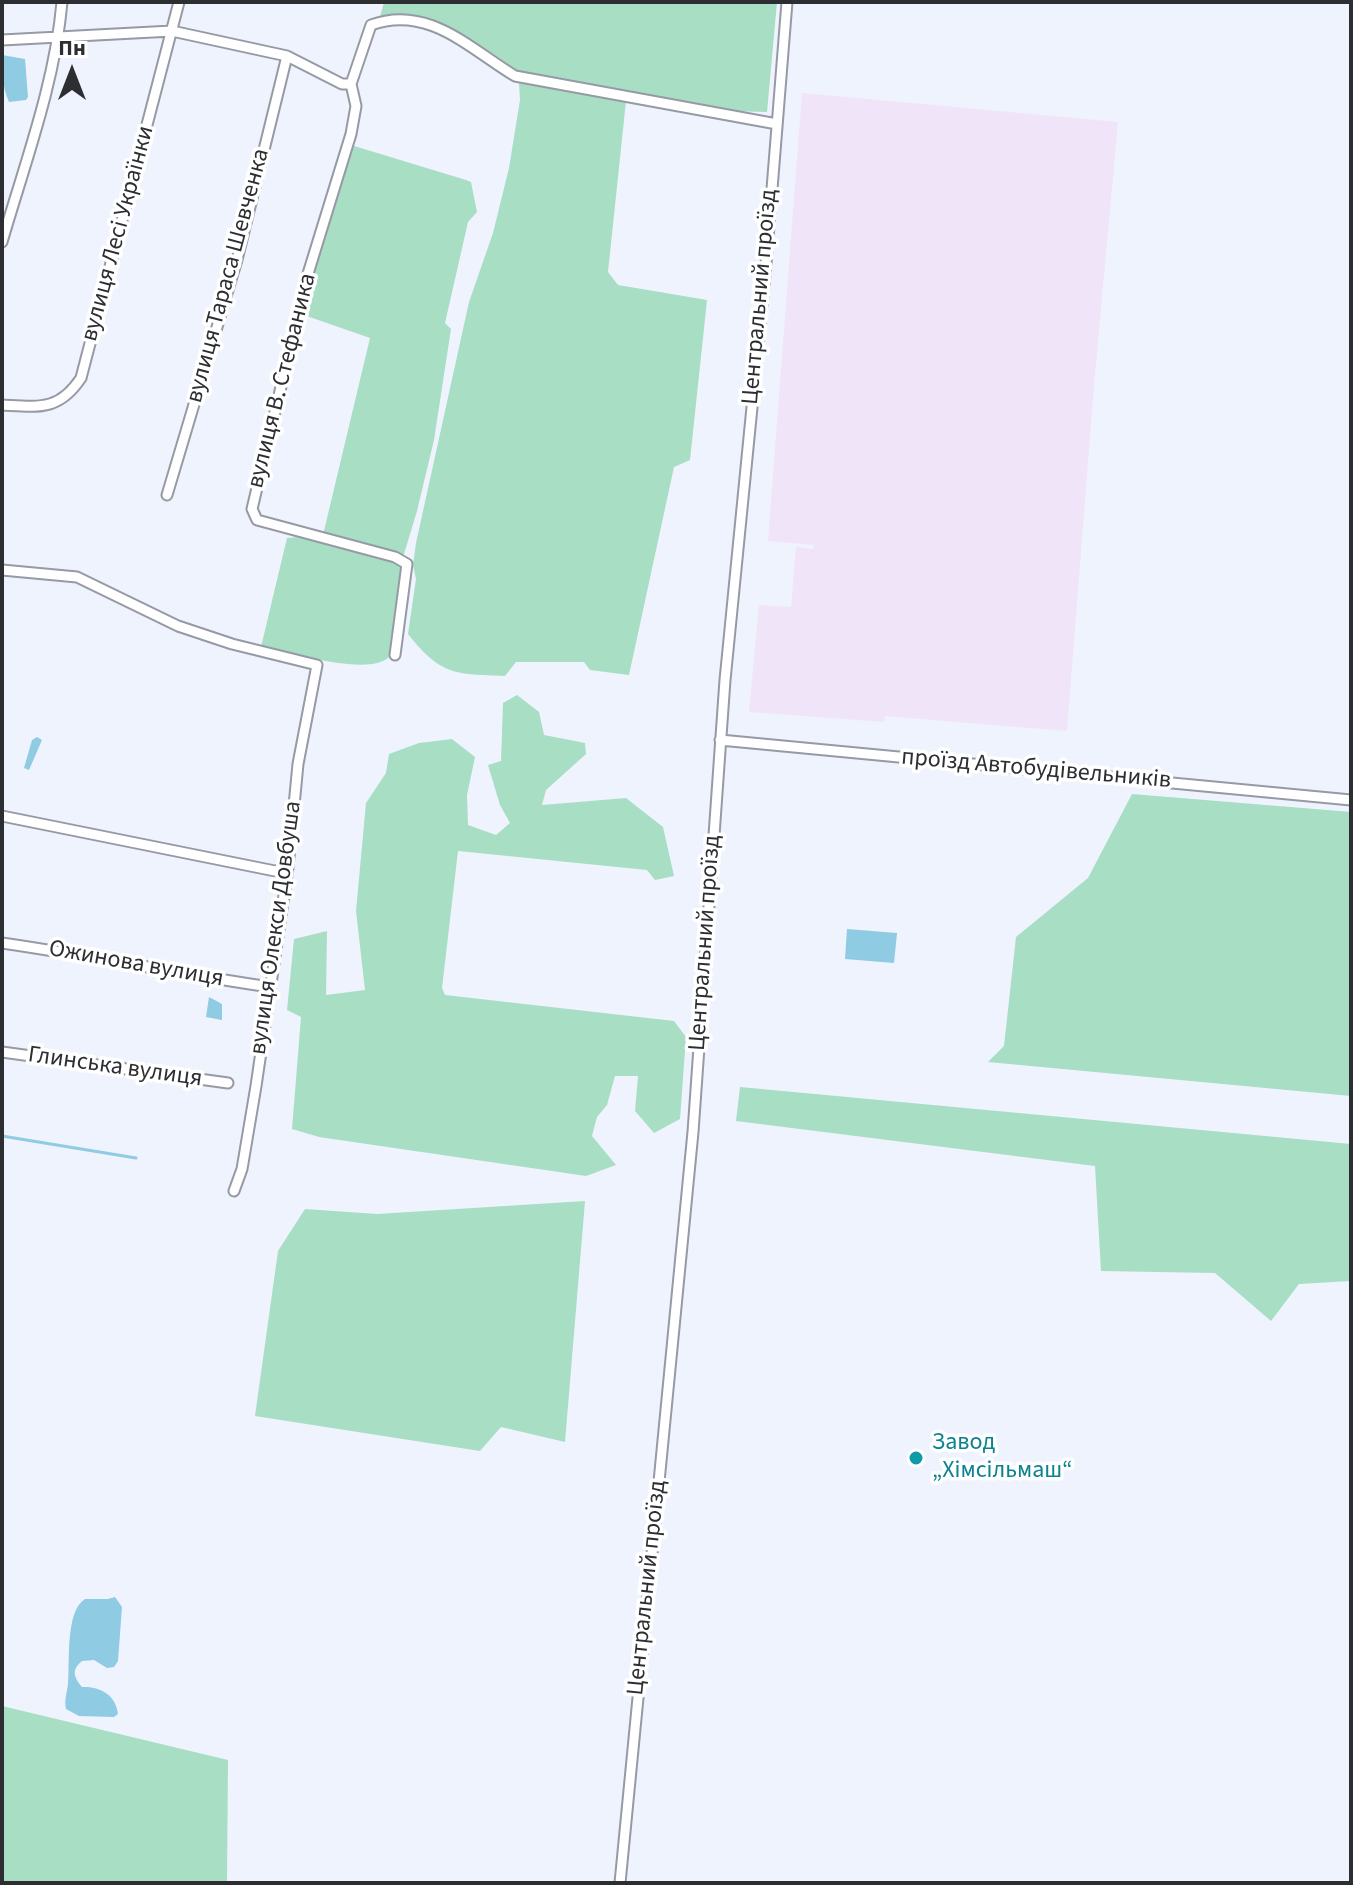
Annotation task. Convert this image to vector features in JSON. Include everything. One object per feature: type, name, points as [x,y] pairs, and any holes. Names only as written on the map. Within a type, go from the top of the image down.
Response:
[{"type":"street","points":[[2,242],[59,35],[62,2]]},
{"type":"street","name":"вулиця Лесі Українки","points":[[2,405],[26,407],[52,404],[69,397],[81,378],[179,2]]},
{"type":"street","name":"Центральний проїзд","points":[[620,1883],[693,1132],[720,740],[787,2]]},
{"type":"street","points":[[2,40],[172,31],[287,56],[342,84],[351,84],[371,25],[381,21],[417,20],[466,41],[515,76],[777,124]]},
{"type":"street","name":"вулиця Тараса Шевченка","points":[[167,495],[237,260],[287,56]]},
{"type":"street","name":"вулиця В. Стефаника","points":[[351,84],[356,106],[351,134],[307,277],[252,509],[257,520],[395,557],[407,564],[395,655]]},
{"type":"street","name":"вулиця Олекси Довбуша","points":[[2,570],[77,577],[191,631],[317,665],[298,764],[288,868],[249,1127],[242,1169],[234,1191]]},
{"type":"street","name":"проїзд Автобудівельників","points":[[720,740],[1351,800]]},
{"type":"street","points":[[2,816],[275,871],[288,868]]},
{"type":"street","name":"Ожинова вулиця","points":[[2,943],[102,958],[175,974],[270,987]]},
{"type":"street","name":"Глинська вулиця","points":[[2,1052],[228,1083]]},
{"type":"shaded area","points":[[802,93],[1118,122],[1067,731],[885,716],[884,722],[749,712],[759,605],[791,607],[796,547],[813,549],[814,545],[768,541]]},
{"type":"green space","points":[[384,2],[777,2],[767,112],[729,111],[516,73],[471,40],[445,26],[419,17],[380,17]]},
{"type":"green space","points":[[519,83],[626,101],[608,272],[618,285],[707,300],[690,460],[674,467],[629,675],[590,670],[584,662],[516,662],[505,676],[461,673],[430,658],[408,634],[416,579],[413,565],[416,543],[469,302],[493,233],[509,168],[520,100]]},
{"type":"green space","points":[[351,145],[471,182],[477,212],[468,222],[445,323],[451,329],[434,440],[401,564],[389,657],[379,663],[364,665],[261,647],[287,538],[323,535],[370,338],[301,314]]},
{"type":"green space","points":[[517,695],[539,712],[544,735],[585,743],[586,754],[546,790],[542,805],[626,798],[663,827],[674,876],[655,880],[647,870],[458,851],[442,988],[445,995],[674,1021],[686,1037],[680,1119],[654,1133],[635,1111],[638,1076],[615,1076],[607,1105],[597,1117],[592,1136],[616,1165],[586,1176],[319,1137],[292,1129],[301,1017],[287,1010],[294,939],[327,931],[326,995],[365,990],[356,911],[366,803],[386,773],[389,754],[419,743],[452,739],[475,757],[467,795],[468,825],[496,835],[510,823],[500,805],[488,765],[501,761],[503,703]]},
{"type":"green space","points":[[1132,794],[1351,812],[1351,1096],[988,1062],[1004,1046],[1016,937],[1088,878]]},
{"type":"green space","points":[[740,1087],[1351,1144],[1351,1281],[1299,1284],[1271,1321],[1215,1273],[1101,1271],[1095,1166],[736,1121]]},
{"type":"green space","points":[[585,1201],[565,1442],[501,1427],[480,1451],[255,1416],[278,1251],[305,1209],[377,1214]]},
{"type":"green space","points":[[2,1706],[228,1760],[227,1883],[2,1883]]},
{"type":"water","points":[[2,55],[25,59],[26,100],[9,102],[2,73]]},
{"type":"water","points":[[37,737],[42,740],[29,770],[24,768],[32,740]]},
{"type":"water","points":[[847,929],[897,933],[894,963],[845,959]]},
{"type":"water","points":[[209,997],[222,1004],[222,1020],[206,1017]]},
{"type":"water","points":[[115,1597],[122,1607],[118,1661],[114,1667],[107,1668],[94,1660],[82,1661],[76,1667],[75,1674],[82,1687],[101,1690],[110,1697],[118,1714],[114,1717],[79,1716],[65,1706],[74,1614],[85,1599]]},
{"type":"waterway","points":[[2,1136],[136,1158]]},
{"type":"place","name":"Завод „Хімсільмаш“","points":[[916,1458]]}]
